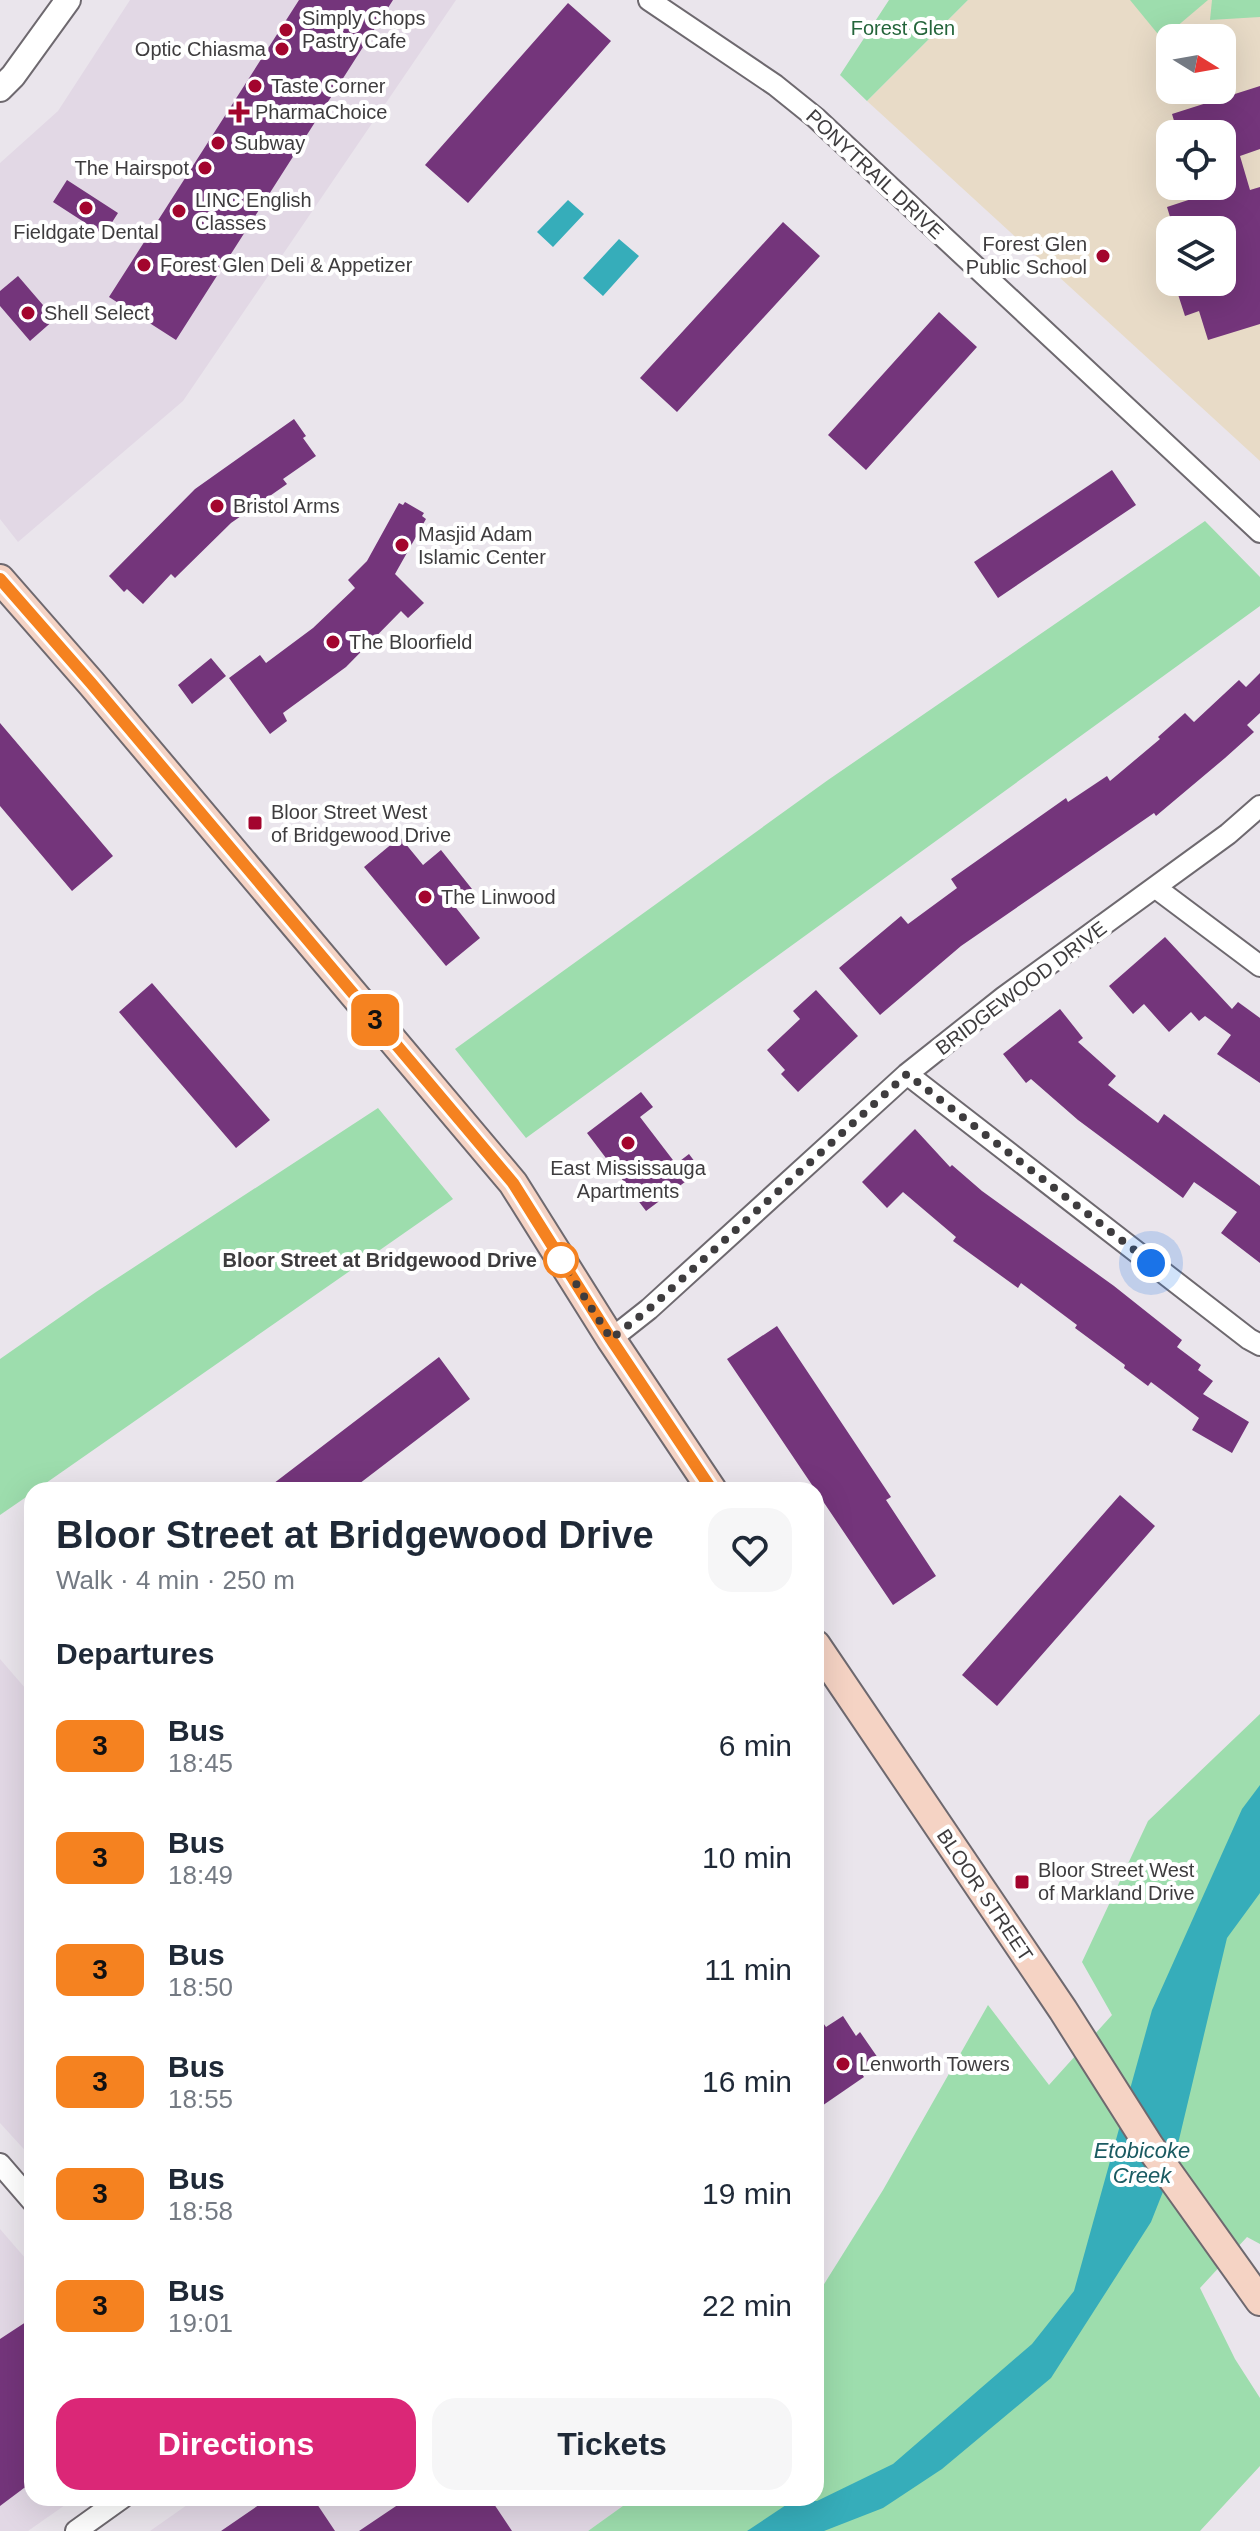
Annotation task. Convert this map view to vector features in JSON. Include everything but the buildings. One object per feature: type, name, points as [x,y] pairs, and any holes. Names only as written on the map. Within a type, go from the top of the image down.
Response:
[{"type":"main road","points":[[0,579],[513,1183],[611,1339],[707,1482]]},
{"type":"main road","name":"BLOOR STREET","points":[[824,1657],[1063,2010],[1150,2147],[1256,2295]]},
{"type":"street","points":[[0,89],[13,76],[68,0]]},
{"type":"street","name":"PONYTRAIL DRIVE","points":[[649,0],[775,85],[816,118],[1260,532]]},
{"type":"street","name":"BRIDGEWOOD DRIVE","points":[[611,1339],[649,1309],[907,1074],[1004,997],[1228,834],[1260,806]]},
{"type":"street","points":[[1156,888],[1260,966]]},
{"type":"street","points":[[907,1074],[1260,1345]]},
{"type":"street","points":[[0,2164],[24,2192]]},
{"type":"street","points":[[76,2531],[111,2506]]},
{"type":"shaded area","points":[[130,0],[456,0],[183,401],[18,542],[0,519],[0,163],[58,111]]},
{"type":"shaded area","name":"Forest Glen Public School","points":[[968,0],[1260,0],[1260,461],[867,101]]},
{"type":"shaded area","points":[[0,1659],[24,1687],[24,2149],[0,2123]]},
{"type":"shaded area","points":[[0,2229],[24,2257],[24,2506],[64,2506],[28,2531],[0,2531]]},
{"type":"shaded area","points":[[186,2506],[623,2506],[588,2531],[150,2531]]},
{"type":"green space","name":"Forest Glen","points":[[889,0],[968,0],[867,101],[840,75]]},
{"type":"green space","points":[[1130,0],[1208,0],[1180,24],[1156,24],[1156,32]]},
{"type":"green space","points":[[1212,0],[1260,0],[1260,17],[1210,20]]},
{"type":"green space","points":[[1205,521],[1260,577],[1260,606],[526,1138],[455,1049],[828,780]]},
{"type":"green space","points":[[378,1108],[453,1199],[47,1482],[24,1482],[24,1498],[0,1515],[0,1359],[96,1292]]},
{"type":"green space","points":[[1260,1714],[1260,2244],[1247,2237],[1200,2288],[1235,2359],[1260,2398],[1260,2466],[1200,2531],[588,2531],[623,2506],[824,2506],[824,2284],[883,2190],[988,2005],[1049,2085],[1112,2015],[1082,1962],[1148,1821]]},
{"type":"water","points":[[568,200],[584,214],[553,247],[537,232]]},
{"type":"water","points":[[619,239],[639,256],[603,296],[583,278]]},
{"type":"water","name":"Etobicoke Creek","points":[[1260,1785],[1260,1893],[1227,1938],[1172,2169],[1151,2222],[1051,2378],[942,2469],[883,2508],[824,2531],[747,2531],[784,2506],[824,2506],[824,2498],[893,2464],[1032,2344],[1074,2291],[1152,2010],[1242,1809]]},
{"type":"bus line","name":"3","points":[[0,579],[513,1183],[611,1339],[707,1482]]},
{"type":"place","name":"Simply Chops Pastry Cafe","points":[[286,30]]},
{"type":"place","name":"Optic Chiasma","points":[[282,49]]},
{"type":"place","name":"Taste Corner","points":[[255,86]]},
{"type":"place","name":"PharmaChoice","points":[[239,112]]},
{"type":"place","name":"Subway","points":[[218,143]]},
{"type":"place","name":"The Hairspot","points":[[205,168]]},
{"type":"place","name":"Fieldgate Dental","points":[[86,208]]},
{"type":"place","name":"LINC English Classes","points":[[179,211]]},
{"type":"place","name":"Forest Glen Public School","points":[[1103,256]]},
{"type":"place","name":"Forest Glen Deli & Appetizer","points":[[144,265]]},
{"type":"place","name":"Shell Select","points":[[28,313]]},
{"type":"place","name":"Bristol Arms","points":[[217,506]]},
{"type":"place","name":"Masjid Adam Islamic Center","points":[[402,545]]},
{"type":"place","name":"The Bloorfield","points":[[333,642]]},
{"type":"place","name":"Bloor Street West of Bridgewood Drive","points":[[255,823]]},
{"type":"place","name":"The Linwood","points":[[425,897]]},
{"type":"place","name":"East Mississauga Apartments","points":[[628,1143]]},
{"type":"place","name":"Bloor Street at Bridgewood Drive","points":[[561,1260]]},
{"type":"place","name":"Bloor Street West of Markland Drive","points":[[1022,1882]]},
{"type":"place","name":"Lenworth Towers","points":[[843,2064]]},
{"type":"route","points":[[561,1260],[611,1339],[649,1309],[907,1074],[1151,1263]]}]
